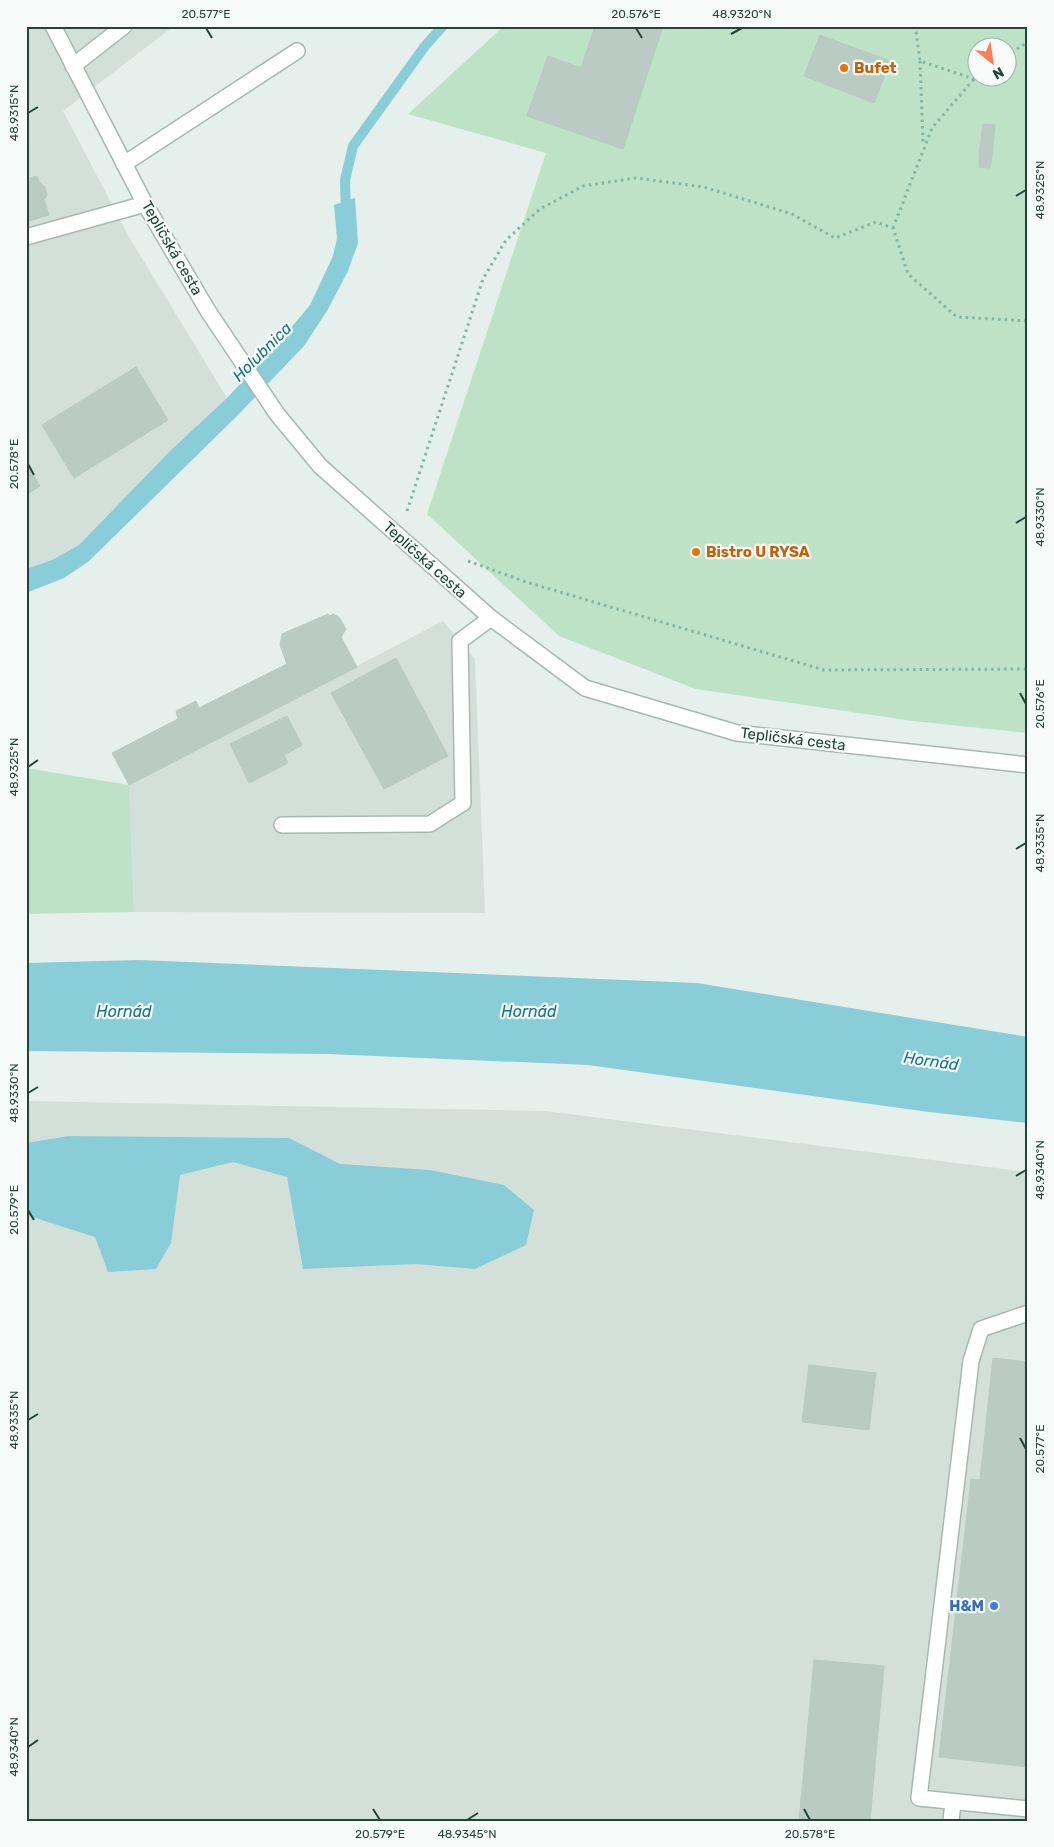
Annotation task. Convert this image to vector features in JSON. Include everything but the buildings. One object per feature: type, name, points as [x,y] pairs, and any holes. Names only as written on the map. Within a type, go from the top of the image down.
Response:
[{"type":"street","name":"Tepličská cesta","points":[[53,26],[145,204],[229,343],[277,414],[320,466],[491,618],[585,688],[737,733],[1028,765]]},
{"type":"street","points":[[73,66],[124,26]]},
{"type":"street","points":[[124,164],[297,51]]},
{"type":"street","points":[[26,237],[145,204]]},
{"type":"street","points":[[282,825],[430,824],[463,803],[460,641],[491,618]]},
{"type":"street","points":[[1028,1313],[981,1330],[971,1361],[919,1798],[1028,1809]]},
{"type":"street","points":[[951,1821],[952,1802]]},
{"type":"path","points":[[913,26],[916,32],[920,61],[923,143]]},
{"type":"path","points":[[1016,50],[1028,42]]},
{"type":"path","points":[[920,61],[966,75]]},
{"type":"path","points":[[967,88],[932,128],[893,228],[908,274],[957,317],[1028,321]]},
{"type":"path","points":[[399,536],[483,279],[506,240],[540,209],[583,186],[636,178],[704,187],[792,214],[835,238],[876,222],[893,228]]},
{"type":"path","points":[[463,559],[526,582],[824,670],[1028,669]]},
{"type":"shaded area","points":[[26,26],[174,26],[63,111],[129,237],[227,398],[171,450],[79,545],[52,560],[26,569]]},
{"type":"shaded area","points":[[443,621],[475,659],[485,913],[134,912],[129,785]]},
{"type":"shaded area","points":[[26,1101],[545,1111],[1028,1172],[1028,1821],[26,1821]]},
{"type":"green space","points":[[504,26],[1028,26],[1028,733],[913,721],[696,689],[559,636],[427,514],[546,153],[408,114]]},
{"type":"green space","points":[[26,768],[129,785],[134,912],[26,914]]},
{"type":"water","points":[[355,198],[358,243],[348,271],[327,311],[304,346],[237,416],[88,562],[64,578],[26,593],[26,569],[52,560],[79,545],[171,450],[227,398],[279,342],[310,305],[333,256],[337,238],[334,205]]},
{"type":"water","name":"Hornád","points":[[139,960],[697,983],[1028,1037],[1028,1123],[929,1112],[588,1065],[328,1054],[26,1051],[26,963]]},
{"type":"water","points":[[69,1136],[289,1138],[340,1164],[430,1170],[504,1185],[534,1210],[526,1245],[475,1269],[416,1264],[303,1269],[287,1177],[233,1162],[180,1175],[171,1243],[156,1269],[108,1272],[95,1237],[29,1216],[26,1227],[26,1143]]},
{"type":"waterway","name":"Holubnica","points":[[346,214],[345,180],[353,146],[425,46],[443,26]]},
{"type":"place","name":"Bufet","points":[[844,68]]},
{"type":"place","name":"Bistro U RYSA","points":[[696,552]]},
{"type":"place","name":"H&M","points":[[994,1606]]}]
